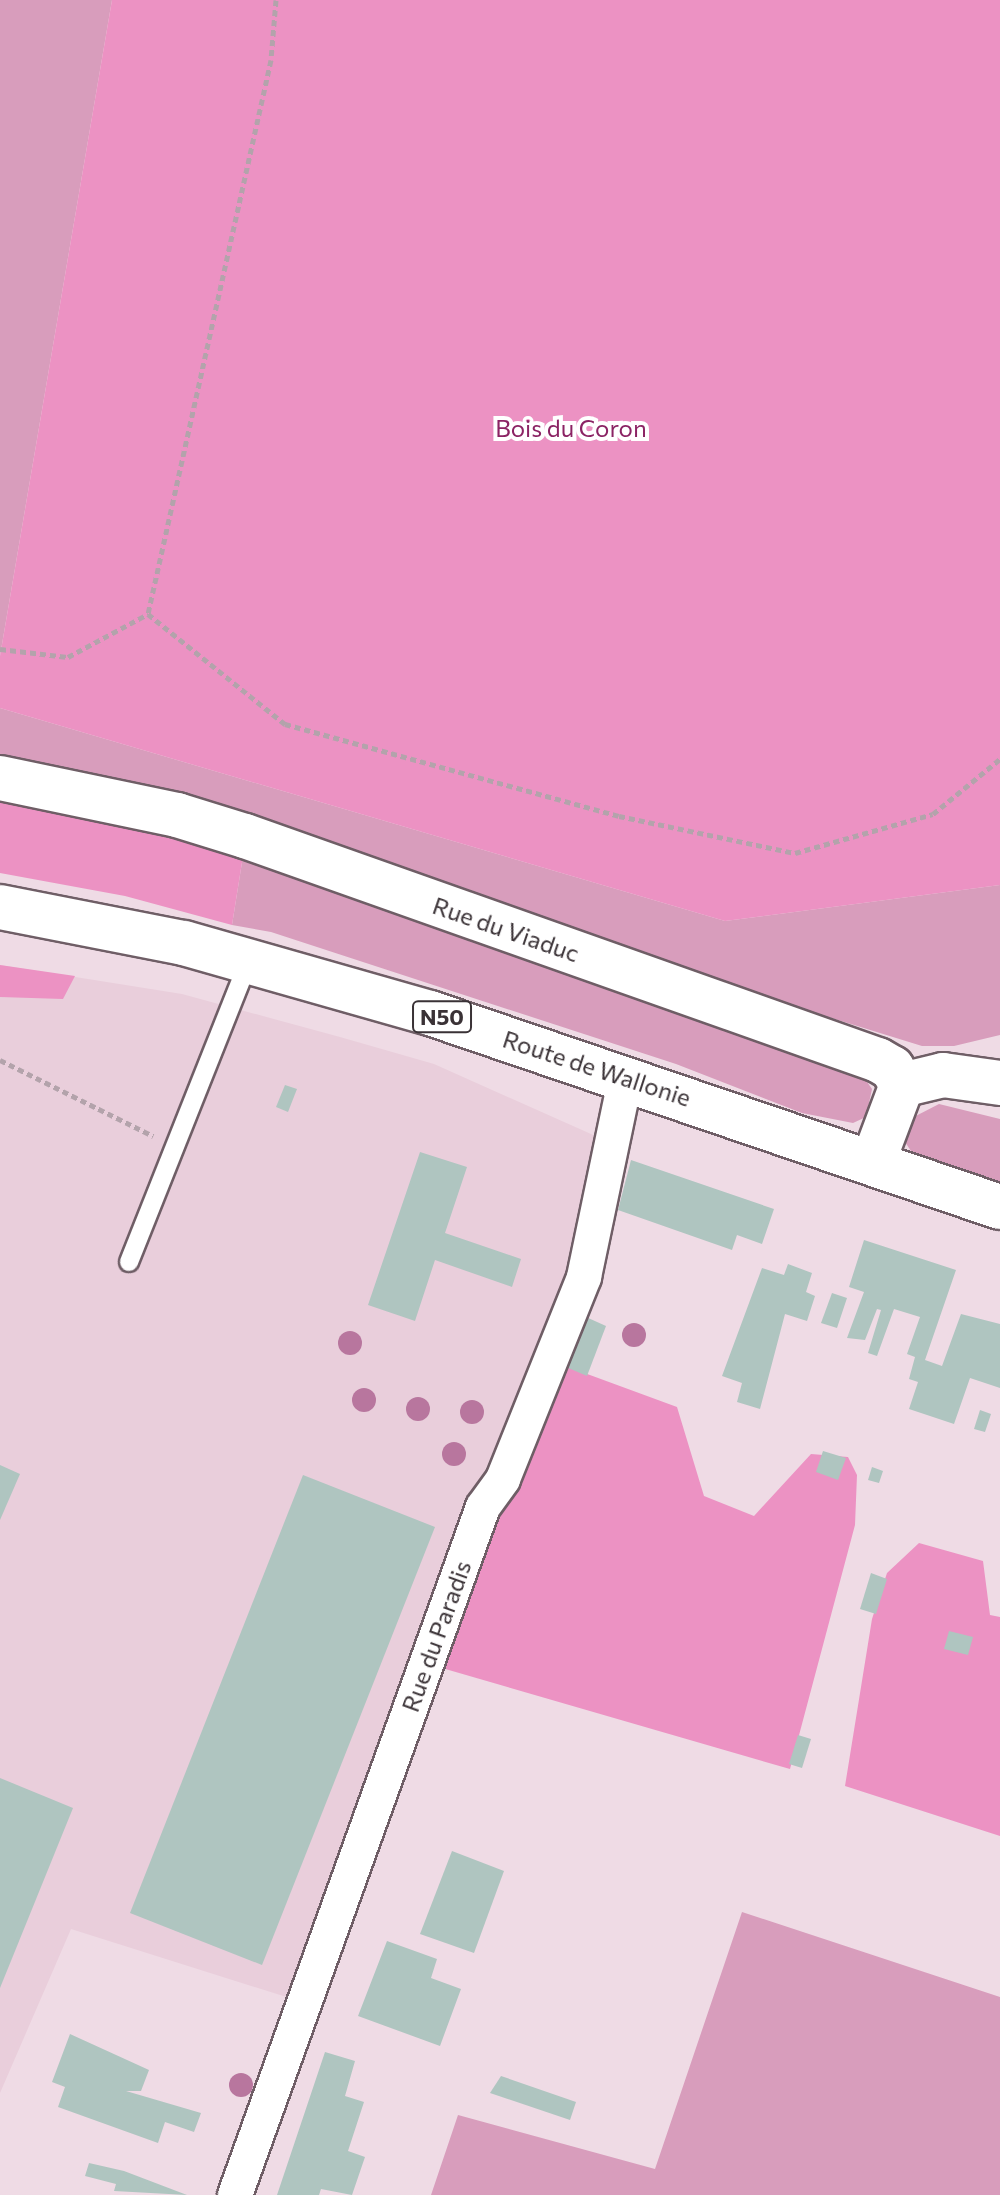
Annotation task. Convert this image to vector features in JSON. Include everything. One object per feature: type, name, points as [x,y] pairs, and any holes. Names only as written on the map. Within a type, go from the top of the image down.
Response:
[{"type":"main road","name":"Rue du Viaduc","points":[[0,778],[177,815],[245,836],[878,1060],[892,1068],[902,1085]]},
{"type":"main road","name":"Route de Wallonie","points":[[0,907],[249,960],[626,1076],[1000,1207]]},
{"type":"main road","points":[[873,1162],[902,1085],[943,1075],[1000,1083]]},
{"type":"street","name":"Rue du Paradis","points":[[235,2195],[483,1507],[503,1479],[584,1277],[626,1076]]},
{"type":"lane","points":[[129,1262],[249,960]]},
{"type":"path","points":[[0,649],[68,657],[148,614],[271,60],[276,0]]},
{"type":"path","points":[[148,614],[285,724],[619,816],[795,853],[933,814],[1000,759]]},
{"type":"path","points":[[0,1060],[176,1148]]},
{"type":"shaded area","points":[[0,0],[112,0],[0,656]]},
{"type":"shaded area","points":[[0,708],[725,921],[1000,885],[1000,1035],[954,1046],[922,1046],[0,761]]},
{"type":"shaded area","points":[[243,856],[863,1076],[872,1089],[866,1117],[853,1123],[802,1113],[676,1064],[271,932],[232,925]]},
{"type":"shaded area","points":[[0,965],[182,994],[434,1064],[600,1138],[569,1281],[477,1488],[296,2000],[71,1929],[0,2093]]},
{"type":"shaded area","points":[[939,1104],[1000,1119],[1000,1184],[911,1151],[903,1139],[906,1121]]},
{"type":"shaded area","points":[[742,1912],[1000,1997],[1000,2195],[431,2195],[458,2115],[655,2169]]},
{"type":"green space","name":"Bois du Coron","points":[[112,0],[1000,0],[1000,885],[725,921],[0,708],[0,656]]},
{"type":"green space","points":[[0,798],[158,828],[243,856],[232,925],[125,896],[0,873]]},
{"type":"green space","points":[[0,965],[75,976],[63,999],[0,997]]},
{"type":"green space","points":[[560,1364],[677,1407],[704,1496],[754,1516],[811,1454],[848,1457],[857,1475],[855,1525],[790,1769],[435,1666]]},
{"type":"green space","points":[[919,1543],[983,1561],[990,1615],[1000,1617],[1000,1836],[845,1786],[872,1619],[887,1573]]},
{"type":"building","points":[[285,1085],[297,1089],[288,1112],[276,1107]]},
{"type":"building","points":[[420,1152],[467,1167],[445,1233],[521,1259],[512,1287],[435,1260],[415,1321],[368,1305]]},
{"type":"building","points":[[631,1160],[774,1209],[762,1244],[737,1235],[732,1250],[618,1210]]},
{"type":"building","points":[[864,1240],[956,1270],[925,1360],[942,1366],[961,1314],[1000,1324],[1000,1388],[970,1378],[954,1424],[909,1409],[918,1382],[909,1379],[915,1357],[907,1354],[920,1317],[894,1309],[877,1356],[868,1353],[881,1310],[877,1309],[865,1340],[847,1338],[864,1292],[849,1287]]},
{"type":"building","points":[[788,1264],[812,1273],[806,1292],[815,1296],[807,1321],[785,1314],[760,1409],[737,1402],[742,1383],[722,1376],[762,1268],[784,1275]]},
{"type":"building","points":[[832,1293],[847,1298],[837,1328],[821,1323]]},
{"type":"building","points":[[586,1317],[606,1326],[587,1376],[566,1367]]},
{"type":"building","points":[[980,1410],[991,1414],[985,1432],[974,1429]]},
{"type":"building","points":[[823,1451],[846,1458],[838,1480],[816,1472]]},
{"type":"building","points":[[0,1465],[20,1474],[0,1520]]},
{"type":"building","points":[[872,1467],[883,1471],[879,1483],[868,1480]]},
{"type":"building","points":[[303,1475],[435,1527],[262,1965],[130,1913]]},
{"type":"building","points":[[871,1573],[887,1579],[876,1614],[860,1609]]},
{"type":"building","points":[[949,1631],[973,1637],[968,1655],[944,1649]]},
{"type":"building","points":[[798,1735],[811,1739],[802,1768],[789,1764]]},
{"type":"building","points":[[0,1778],[73,1808],[0,1988]]},
{"type":"building","points":[[452,1851],[504,1871],[474,1953],[420,1934]]},
{"type":"building","points":[[387,1941],[437,1959],[431,1978],[461,1989],[440,2046],[358,2016]]},
{"type":"building","points":[[70,2034],[149,2070],[141,2091],[126,2091],[201,2113],[194,2132],[165,2122],[158,2143],[58,2107],[65,2087],[52,2082]]},
{"type":"building","points":[[325,2052],[355,2061],[345,2096],[364,2102],[348,2151],[365,2157],[352,2195],[321,2189],[319,2195],[277,2195]]},
{"type":"building","points":[[501,2076],[576,2102],[570,2120],[490,2093]]},
{"type":"building","points":[[89,2163],[124,2171],[187,2195],[114,2191],[116,2184],[85,2176]]}]
